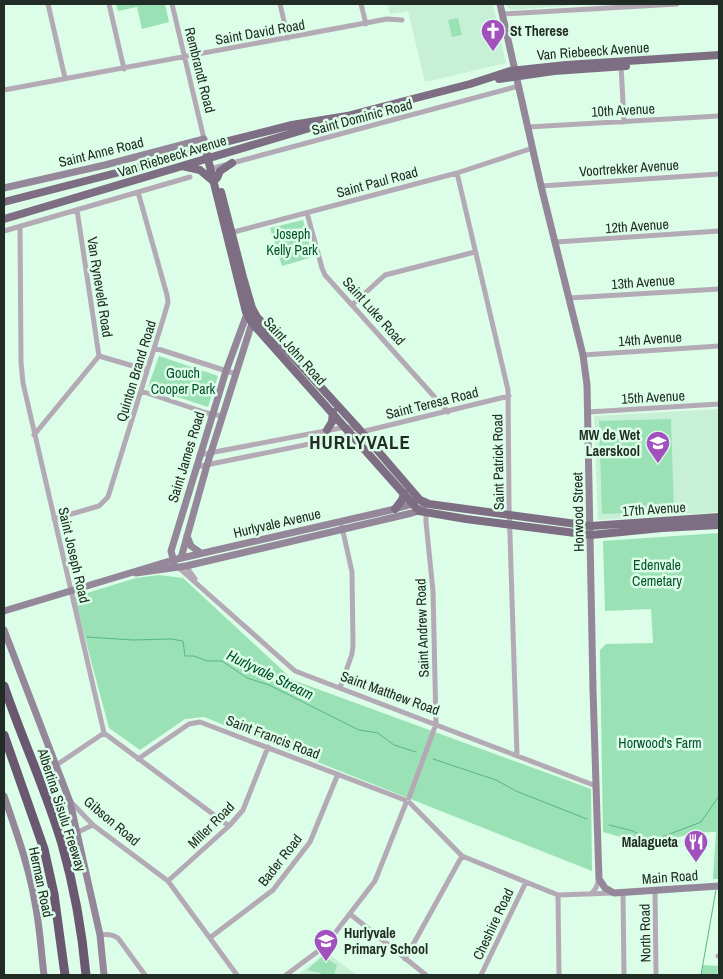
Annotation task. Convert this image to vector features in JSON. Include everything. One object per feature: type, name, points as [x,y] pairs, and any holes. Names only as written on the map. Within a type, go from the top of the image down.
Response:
[{"type":"highway","name":"Albertina Sisulu Freeway","points":[[4,686],[62,844],[75,894],[86,975]]},
{"type":"highway","name":"Albertina Sisulu Freeway","points":[[4,735],[44,849],[54,894],[65,975]]},
{"type":"main road","name":"Van Riebeeck Avenue","points":[[4,202],[107,175],[206,144],[292,125],[346,116],[516,73],[719,55]]},
{"type":"main road","name":"Van Riebeeck Avenue","points":[[621,64],[719,60]]},
{"type":"main road","name":"Van Riebeeck Avenue","points":[[4,218],[114,187],[180,165],[333,122],[346,116]]},
{"type":"main road","name":"Saint John Road","points":[[206,144],[249,310],[255,320],[346,427],[360,433]]},
{"type":"main road","points":[[180,165],[203,172],[215,180],[223,169],[232,163]]},
{"type":"main road","name":"Saint John Road","points":[[255,320],[360,433],[423,512]]},
{"type":"main road","points":[[327,430],[332,422],[333,412]]},
{"type":"main road","points":[[395,509],[402,500],[406,490],[444,506]]},
{"type":"main road","points":[[415,501],[590,526]]},
{"type":"main road","name":"Hurlyvale Avenue","points":[[423,512],[591,535]]},
{"type":"main road","name":"17th Avenue","points":[[590,526],[719,517]]},
{"type":"main road","name":"17th Avenue","points":[[591,535],[719,525]]},
{"type":"street","points":[[48,4],[65,78]]},
{"type":"street","points":[[109,4],[124,69]]},
{"type":"street","name":"Rembrandt Road","points":[[172,4],[206,144]]},
{"type":"street","points":[[280,4],[288,38]]},
{"type":"street","points":[[361,4],[366,24]]},
{"type":"street","name":"Horwood Street","points":[[500,4],[532,148],[583,355],[588,412],[599,878]]},
{"type":"street","points":[[503,14],[677,4]]},
{"type":"street","name":"Saint David Road","points":[[4,88],[124,69],[387,19],[402,20]]},
{"type":"street","points":[[621,64],[624,122]]},
{"type":"street","name":"Saint Dominic Road","points":[[212,168],[519,86]]},
{"type":"street","name":"10th Avenue","points":[[528,127],[719,116]]},
{"type":"street","name":"Saint Anne Road","points":[[4,188],[206,144]]},
{"type":"street","name":"Saint Paul Road","points":[[229,233],[457,173],[532,148]]},
{"type":"street","points":[[105,165],[107,175]]},
{"type":"street","name":"Saint Patrick Road","points":[[457,173],[507,383],[517,756]]},
{"type":"street","name":"Voortrekker Avenue","points":[[541,186],[719,174]]},
{"type":"street","points":[[4,231],[190,177]]},
{"type":"street","name":"Quinton Brand Road","points":[[54,519],[99,506],[108,497],[168,302],[138,192]]},
{"type":"street","name":"Van Ryneveld Road","points":[[34,435],[99,356],[77,210]]},
{"type":"street","name":"Saint Luke Road","points":[[307,213],[324,273],[448,412]]},
{"type":"street","name":"Saint Joseph Road","points":[[20,226],[21,371],[34,435],[104,734]]},
{"type":"street","name":"12th Avenue","points":[[556,242],[719,231]]},
{"type":"street","points":[[353,304],[385,276],[475,252]]},
{"type":"street","name":"13th Avenue","points":[[569,298],[719,289]]},
{"type":"street","name":"Saint James Road","points":[[173,560],[171,551],[199,456],[226,371],[249,310]]},
{"type":"street","name":"Saint James Road","points":[[181,558],[222,416],[255,320]]},
{"type":"street","name":"14th Avenue","points":[[583,355],[719,346]]},
{"type":"street","points":[[155,348],[236,374]]},
{"type":"street","points":[[99,356],[148,370]]},
{"type":"street","points":[[141,391],[222,416]]},
{"type":"street","name":"Saint Teresa Road","points":[[196,467],[360,433],[508,396]]},
{"type":"street","name":"15th Avenue","points":[[588,412],[719,404]]},
{"type":"street","points":[[199,456],[346,427]]},
{"type":"street","points":[[284,438],[286,449]]},
{"type":"street","name":"Hurlyvale Avenue","points":[[130,573],[144,573],[182,567],[341,526],[415,501]]},
{"type":"street","points":[[423,512],[426,503]]},
{"type":"street","name":"Hurlyvale Avenue","points":[[4,612],[70,590],[201,553],[423,512]]},
{"type":"street","name":"Saint Andrew Road","points":[[286,975],[324,947],[378,876],[436,724],[434,591],[426,522],[423,512]]},
{"type":"street","points":[[340,688],[352,654],[353,645],[352,572],[341,526]]},
{"type":"street","points":[[186,536],[192,546],[201,553]]},
{"type":"street","points":[[164,562],[171,551]]},
{"type":"street","name":"Saint Matthew Road","points":[[181,558],[182,567]]},
{"type":"street","name":"Saint Matthew Road","points":[[173,560],[199,586],[290,667],[301,674],[596,786]]},
{"type":"street","name":"Gibson Road","points":[[4,630],[70,802],[93,824],[168,882],[238,975]]},
{"type":"street","name":"Saint Francis Road","points":[[138,759],[189,724],[205,723],[408,801]]},
{"type":"street","points":[[55,766],[104,734],[229,826]]},
{"type":"street","name":"Miller Road","points":[[168,882],[241,813],[268,747]]},
{"type":"street","name":"Bader Road","points":[[211,937],[273,890],[310,842],[338,774]]},
{"type":"street","name":"Herman Road","points":[[4,796],[26,860],[32,885],[44,975]]},
{"type":"street","points":[[408,801],[462,856],[558,895],[623,893],[624,975]]},
{"type":"street","points":[[70,802],[100,935],[104,975]]},
{"type":"street","points":[[78,832],[93,824]]},
{"type":"street","points":[[404,959],[462,856]]},
{"type":"street","points":[[599,878],[605,888],[614,893]]},
{"type":"street","points":[[592,894],[599,878]]},
{"type":"street","name":"Cheshire Road","points":[[481,975],[526,882]]},
{"type":"street","name":"Main Road","points":[[623,893],[719,886]]},
{"type":"street","name":"North Road","points":[[655,890],[656,975]]},
{"type":"street","points":[[558,895],[559,975]]},
{"type":"street","points":[[350,914],[426,975]]},
{"type":"street","points":[[100,935],[106,934],[118,938],[145,975]]},
{"type":"shaded area","points":[[388,4],[493,4],[506,63],[425,82],[408,11],[390,14]]},
{"type":"shaded area","points":[[504,4],[567,4],[567,6],[511,10]]},
{"type":"shaded area","name":"MW de Wet Laerskool","points":[[719,409],[719,512],[598,520],[594,416]]},
{"type":"shaded area","name":"Hurlyvale Primary School","points":[[326,952],[357,975],[298,975]]},
{"type":"green space","points":[[116,4],[165,4],[169,22],[142,29],[137,7],[118,11]]},
{"type":"green space","points":[[458,18],[462,35],[452,37],[448,20]]},
{"type":"green space","name":"Joseph Kelly Park","points":[[303,220],[313,257],[282,266],[270,228]]},
{"type":"green space","name":"Gouch Cooper Park","points":[[159,356],[218,376],[208,407],[148,387]]},
{"type":"green space","points":[[671,419],[674,512],[602,514],[599,421]]},
{"type":"green space","name":"Horwood's Farm","points":[[719,533],[719,879],[713,879],[716,832],[685,835],[655,847],[603,832],[600,650],[606,644],[653,643],[651,609],[605,611],[603,541]]},
{"type":"green space","points":[[159,575],[183,578],[293,680],[591,789],[592,871],[204,717],[185,719],[140,750],[109,728],[74,597],[136,578]]},
{"type":"green space","points":[[323,956],[337,965],[334,975],[321,975],[321,973],[307,970]]},
{"type":"green space","points":[[703,965],[718,966],[717,975],[701,975]]},
{"type":"waterway","name":"Hurlyvale Stream","points":[[87,637],[183,641],[185,656],[194,656],[207,661],[222,661],[247,678],[269,685],[359,730],[378,733],[394,745],[416,752]]},
{"type":"waterway","name":"Hurlyvale Stream","points":[[433,759],[496,780],[516,791],[587,819]]},
{"type":"waterway","points":[[609,825],[633,831],[643,837],[657,839],[701,822],[719,796]]},
{"type":"waterway","points":[[701,975],[716,890]]},
{"type":"place","name":"St Therese","points":[[493,52]]},
{"type":"place","name":"MW de Wet Laerskool","points":[[658,464]]},
{"type":"place","name":"Malagueta","points":[[696,863]]},
{"type":"place","name":"Hurlyvale Primary School","points":[[326,962]]},
{"type":"district","name":"HURLYVALE","points":[[360,442]]},
{"type":"park label","name":"Edenvale Cemetary","points":[[657,574]]}]
